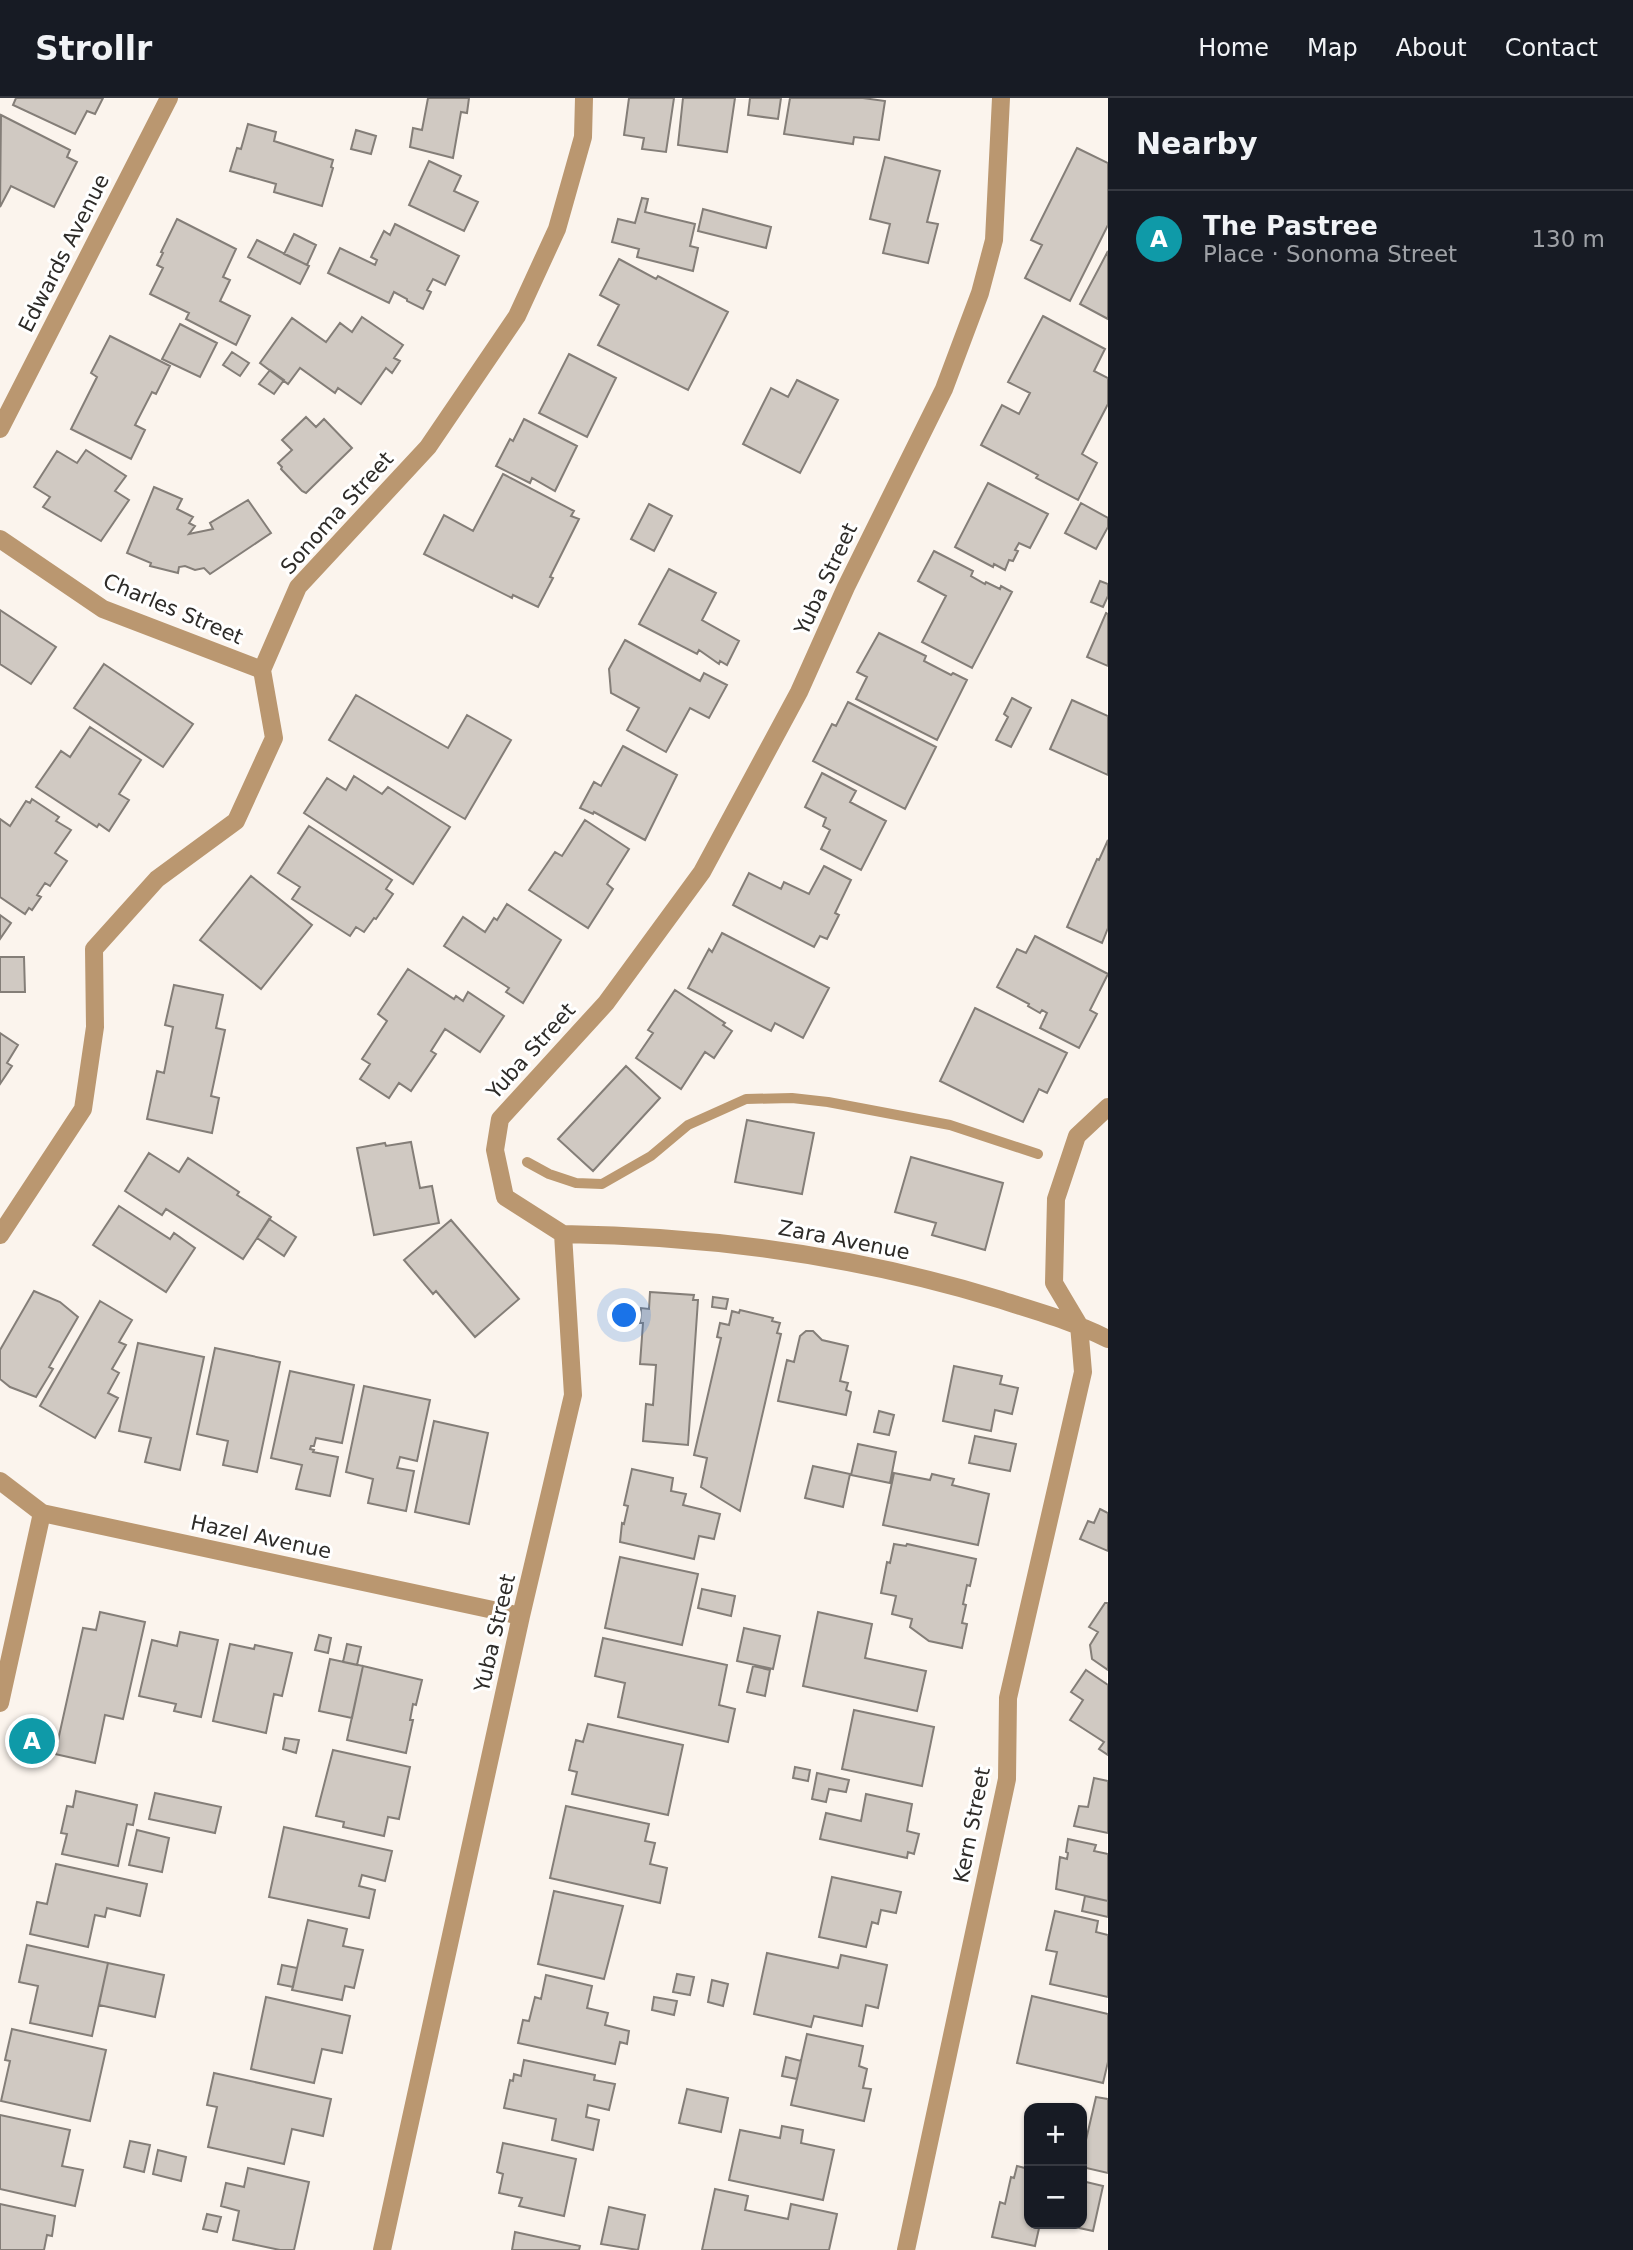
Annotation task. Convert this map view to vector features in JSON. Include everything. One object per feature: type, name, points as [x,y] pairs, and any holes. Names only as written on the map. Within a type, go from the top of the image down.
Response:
[{"type":"street","name":"Edwards Avenue","points":[[0,429],[169,98]]},
{"type":"street","name":"Sonoma Street","points":[[262,670],[298,587],[428,447],[517,316],[557,229],[583,137],[584,98]]},
{"type":"street","name":"Yuba Street","points":[[383,2250],[521,1616],[573,1395],[563,1234],[505,1197],[495,1150],[500,1119],[606,1003],[702,872],[799,692],[846,587],[944,389],[980,293],[994,240],[1001,98]]},
{"type":"street","name":"Charles Street","points":[[0,539],[103,610],[262,670]]},
{"type":"street","points":[[0,1235],[83,1109],[94,1027],[94,949],[157,879],[236,821],[274,738],[262,670]]},
{"type":"street","points":[[1079,1325],[1054,1283],[1056,1199],[1077,1136],[1108,1107]]},
{"type":"street","name":"Zara Avenue","points":[[563,1234],[637,1235],[732,1244],[851,1261],[968,1290],[1079,1325],[1108,1339]]},
{"type":"street","name":"Kern Street","points":[[906,2250],[1007,1779],[1008,1698],[1083,1372],[1079,1325]]},
{"type":"street","name":"Hazel Avenue","points":[[0,1480],[41,1513],[521,1616]]},
{"type":"street","points":[[0,1703],[41,1513]]},
{"type":"building","points":[[16,98],[103,98],[95,114],[87,111],[75,134],[13,105]]},
{"type":"building","points":[[428,98],[469,98],[467,113],[461,112],[453,158],[410,147],[413,128],[422,130]]},
{"type":"building","points":[[629,98],[674,98],[666,152],[642,149],[644,138],[624,135]]},
{"type":"building","points":[[683,98],[735,98],[727,152],[678,145]]},
{"type":"building","points":[[750,98],[781,98],[778,119],[748,115]]},
{"type":"building","points":[[790,98],[863,98],[885,101],[879,140],[854,137],[853,144],[784,134]]},
{"type":"building","points":[[1,115],[70,150],[67,157],[77,162],[54,207],[11,186],[0,207]]},
{"type":"building","points":[[248,124],[276,132],[274,141],[333,160],[322,206],[274,192],[276,184],[230,171],[237,148],[241,149]]},
{"type":"building","points":[[356,130],[376,136],[371,154],[351,149]]},
{"type":"building","points":[[1077,148],[1108,163],[1108,225],[1070,301],[1025,278],[1042,245],[1031,240]]},
{"type":"building","points":[[885,157],[940,171],[927,222],[938,224],[928,263],[883,253],[890,224],[870,219]]},
{"type":"building","points":[[429,161],[461,176],[454,191],[478,202],[464,231],[409,205]]},
{"type":"building","points":[[642,198],[648,199],[645,212],[695,224],[690,246],[698,248],[693,271],[637,257],[639,249],[612,242],[618,219],[635,223]]},
{"type":"building","points":[[703,209],[771,227],[766,248],[698,231]]},
{"type":"building","points":[[177,219],[236,249],[223,277],[230,280],[220,301],[250,316],[236,345],[186,319],[189,313],[150,294],[163,268],[157,265],[163,253],[161,252]]},
{"type":"building","points":[[395,224],[459,256],[445,285],[433,279],[427,290],[431,292],[423,309],[394,292],[389,303],[328,273],[340,248],[375,265],[377,260],[371,257],[384,231],[390,235]]},
{"type":"building","points":[[294,234],[316,245],[307,265],[284,254]]},
{"type":"building","points":[[257,240],[309,266],[300,284],[248,257]]},
{"type":"building","points":[[1108,251],[1108,319],[1080,304]]},
{"type":"building","points":[[619,259],[728,312],[688,390],[598,345],[619,305],[600,295]]},
{"type":"building","points":[[1043,316],[1105,349],[1094,371],[1108,378],[1108,404],[1082,454],[1097,463],[1078,500],[981,445],[1002,405],[1019,414],[1030,393],[1008,382]]},
{"type":"building","points":[[362,317],[403,345],[394,358],[400,361],[392,373],[386,368],[361,404],[338,388],[335,393],[300,368],[288,384],[260,363],[292,318],[326,342],[340,323],[352,332]]},
{"type":"building","points":[[180,324],[217,343],[200,377],[162,359]]},
{"type":"building","points":[[110,336],[170,366],[156,394],[152,392],[135,425],[145,430],[131,459],[71,429],[97,377],[91,373]]},
{"type":"building","points":[[232,352],[249,363],[240,376],[223,365]]},
{"type":"building","points":[[569,354],[616,378],[587,437],[539,413]]},
{"type":"building","points":[[270,370],[284,380],[274,394],[259,384]]},
{"type":"building","points":[[797,380],[838,400],[800,473],[743,444],[771,388],[788,397]]},
{"type":"building","points":[[306,417],[316,427],[324,419],[352,448],[306,493],[278,463],[292,450],[282,440]]},
{"type":"building","points":[[524,419],[577,446],[555,491],[532,478],[530,483],[496,466]]},
{"type":"building","points":[[86,450],[126,476],[115,491],[129,500],[101,541],[43,507],[50,497],[34,487],[57,451],[77,463]]},
{"type":"building","points":[[503,474],[574,511],[571,516],[579,519],[538,607],[513,595],[512,598],[424,554],[444,515],[473,531]]},
{"type":"building","points":[[988,483],[1048,514],[1030,548],[1019,543],[1013,561],[1009,560],[1005,570],[994,564],[993,567],[955,547]]},
{"type":"building","points":[[154,487],[182,499],[177,509],[193,517],[189,523],[195,526],[189,534],[213,529],[210,523],[248,500],[271,533],[210,574],[204,568],[195,570],[179,567],[178,573],[150,566],[151,563],[127,553]]},
{"type":"building","points":[[1081,503],[1108,518],[1108,527],[1096,549],[1065,533]]},
{"type":"building","points":[[649,504],[672,516],[654,551],[631,539]]},
{"type":"building","points":[[934,551],[973,571],[971,576],[985,584],[986,582],[1000,589],[1001,586],[1012,592],[972,668],[922,642],[946,596],[918,581]]},
{"type":"building","points":[[669,569],[716,593],[702,620],[739,641],[727,665],[720,661],[719,664],[699,650],[697,654],[639,624]]},
{"type":"building","points":[[1100,581],[1108,584],[1108,596],[1103,607],[1091,602]]},
{"type":"building","points":[[0,610],[56,647],[31,684],[0,664]]},
{"type":"building","points":[[1106,613],[1108,614],[1108,666],[1087,657]]},
{"type":"building","points":[[879,633],[926,656],[924,661],[967,680],[937,740],[856,699],[867,677],[857,672]]},
{"type":"building","points":[[625,640],[700,681],[704,673],[727,685],[709,718],[690,708],[666,752],[627,730],[639,708],[611,693],[609,669]]},
{"type":"building","points":[[104,664],[193,724],[163,767],[74,708]]},
{"type":"building","points":[[356,695],[448,748],[467,715],[511,740],[465,819],[329,740]]},
{"type":"building","points":[[1012,698],[1031,708],[1011,747],[996,740],[1008,717],[1004,714]]},
{"type":"building","points":[[1072,700],[1108,716],[1108,775],[1050,749]]},
{"type":"building","points":[[848,702],[936,747],[905,809],[813,761],[832,724],[836,726]]},
{"type":"building","points":[[90,727],[141,760],[119,794],[129,800],[109,831],[99,824],[97,827],[36,787],[61,751],[70,757]]},
{"type":"building","points":[[623,746],[677,775],[645,840],[594,812],[593,814],[580,808],[594,782],[601,786]]},
{"type":"building","points":[[822,773],[856,791],[850,802],[886,821],[861,870],[821,849],[830,830],[823,826],[826,818],[805,807]]},
{"type":"building","points":[[354,776],[382,794],[388,787],[450,827],[413,884],[304,813],[327,778],[346,790]]},
{"type":"building","points":[[32,799],[59,817],[56,821],[71,830],[55,853],[67,861],[50,886],[45,883],[37,895],[41,897],[32,910],[29,908],[25,914],[0,897],[0,819],[10,826],[26,801],[30,803]]},
{"type":"building","points":[[585,820],[629,849],[607,884],[613,889],[588,928],[529,890],[555,852],[562,856]]},
{"type":"building","points":[[309,826],[392,880],[386,889],[393,894],[364,932],[356,927],[350,936],[292,899],[300,887],[278,873]]},
{"type":"building","points":[[1108,840],[1108,928],[1102,943],[1067,927]]},
{"type":"building","points":[[824,866],[851,880],[835,913],[839,915],[827,939],[820,936],[814,947],[733,905],[749,873],[781,889],[784,882],[809,894]]},
{"type":"building","points":[[251,876],[312,925],[261,989],[200,940]]},
{"type":"building","points":[[507,904],[561,940],[523,1003],[506,992],[509,988],[444,946],[463,917],[485,932]]},
{"type":"building","points":[[0,915],[11,923],[0,939]]},
{"type":"building","points":[[722,933],[829,988],[803,1038],[775,1023],[771,1031],[688,988],[709,949],[712,952]]},
{"type":"building","points":[[1035,936],[1108,974],[1090,1010],[1097,1014],[1079,1048],[1040,1028],[1047,1013],[1042,1010],[1040,1013],[997,987],[1017,949],[1026,953]]},
{"type":"building","points":[[0,957],[24,957],[25,992],[0,992]]},
{"type":"building","points":[[408,969],[454,999],[456,996],[463,1001],[468,992],[504,1016],[480,1052],[445,1029],[431,1051],[436,1054],[411,1091],[399,1083],[389,1098],[360,1079],[370,1064],[362,1059],[387,1021],[378,1014]]},
{"type":"building","points":[[174,985],[223,995],[216,1028],[225,1030],[211,1096],[219,1098],[212,1133],[147,1119],[157,1071],[164,1073],[173,1027],[165,1025]]},
{"type":"building","points":[[675,990],[725,1023],[723,1025],[732,1031],[714,1058],[705,1052],[681,1089],[636,1058],[653,1033],[648,1030]]},
{"type":"building","points":[[975,1008],[1067,1053],[1047,1093],[1039,1089],[1023,1122],[940,1081]]},
{"type":"building","points":[[0,1033],[18,1045],[7,1063],[12,1066],[0,1084]]},
{"type":"building","points":[[626,1066],[660,1098],[593,1171],[558,1139]]},
{"type":"building","points":[[747,1120],[814,1133],[802,1194],[735,1182]]},
{"type":"building","points":[[411,1142],[420,1188],[432,1186],[439,1223],[374,1235],[357,1148]]},
{"type":"building","points":[[149,1153],[179,1172],[188,1158],[271,1217],[243,1259],[166,1209],[162,1215],[125,1191]]},
{"type":"building","points":[[911,1157],[1003,1183],[985,1250],[932,1235],[936,1223],[895,1212]]},
{"type":"building","points":[[119,1206],[170,1239],[174,1233],[195,1248],[166,1292],[93,1245]]},
{"type":"building","points":[[269,1219],[296,1237],[284,1256],[257,1238]]},
{"type":"building","points":[[451,1220],[519,1299],[475,1337],[436,1291],[433,1294],[404,1260]]},
{"type":"building","points":[[34,1291],[60,1302],[78,1317],[49,1367],[53,1369],[36,1397],[10,1387],[0,1379],[0,1350]]},
{"type":"building","points":[[650,1292],[694,1295],[693,1300],[698,1300],[688,1445],[643,1441],[646,1404],[653,1405],[656,1365],[640,1364],[643,1323],[640,1323],[641,1308],[649,1309]]},
{"type":"building","points":[[713,1297],[728,1299],[726,1309],[712,1307]]},
{"type":"building","points":[[100,1301],[132,1320],[119,1342],[126,1345],[112,1369],[119,1373],[108,1393],[118,1398],[95,1438],[40,1406]]},
{"type":"building","points":[[740,1310],[773,1318],[772,1321],[780,1323],[777,1333],[781,1334],[740,1511],[701,1487],[707,1458],[694,1455],[721,1338],[717,1337],[720,1323],[729,1325],[732,1311],[739,1313]]},
{"type":"building","points":[[806,1331],[813,1331],[822,1340],[848,1346],[840,1381],[848,1383],[846,1390],[851,1392],[846,1415],[778,1401],[787,1360],[794,1362],[800,1336]]},
{"type":"building","points":[[138,1343],[204,1357],[180,1470],[145,1462],[151,1438],[119,1431]]},
{"type":"building","points":[[215,1348],[280,1362],[257,1472],[223,1465],[228,1441],[197,1434]]},
{"type":"building","points":[[954,1366],[1002,1376],[1000,1384],[1018,1388],[1012,1414],[995,1410],[991,1431],[943,1421]]},
{"type":"building","points":[[290,1371],[354,1385],[342,1443],[316,1438],[310,1449],[338,1457],[330,1496],[296,1489],[302,1465],[271,1458]]},
{"type":"building","points":[[364,1386],[430,1400],[417,1461],[400,1457],[397,1468],[414,1471],[406,1511],[368,1503],[373,1479],[346,1472]]},
{"type":"building","points":[[879,1411],[894,1415],[889,1435],[874,1432]]},
{"type":"building","points":[[434,1421],[488,1433],[469,1524],[415,1512]]},
{"type":"building","points":[[975,1436],[1016,1444],[1010,1471],[969,1463]]},
{"type":"building","points":[[858,1444],[896,1452],[890,1483],[851,1475]]},
{"type":"building","points":[[813,1466],[850,1474],[843,1507],[805,1498]]},
{"type":"building","points":[[632,1469],[673,1478],[671,1491],[686,1494],[683,1505],[720,1514],[714,1539],[699,1536],[694,1559],[620,1542]]},
{"type":"building","points":[[894,1473],[930,1480],[932,1474],[954,1479],[952,1485],[989,1494],[978,1545],[883,1525]]},
{"type":"building","points":[[1100,1509],[1108,1513],[1108,1551],[1080,1539],[1088,1521],[1094,1523]]},
{"type":"building","points":[[894,1544],[907,1544],[976,1559],[963,1604],[966,1605],[962,1623],[967,1624],[962,1648],[929,1641],[910,1627],[912,1619],[892,1614],[896,1596],[881,1593],[887,1562],[890,1563]]},
{"type":"building","points":[[620,1557],[698,1574],[682,1645],[605,1628]]},
{"type":"building","points":[[702,1589],[735,1596],[731,1616],[698,1608]]},
{"type":"building","points":[[1105,1603],[1108,1603],[1108,1670],[1092,1659],[1090,1645],[1098,1632],[1089,1627]]},
{"type":"building","points":[[100,1612],[145,1622],[123,1719],[105,1715],[95,1763],[55,1754],[83,1628],[96,1630]]},
{"type":"building","points":[[818,1612],[872,1624],[865,1658],[926,1671],[917,1711],[803,1686]]},
{"type":"building","points":[[744,1628],[780,1636],[773,1669],[737,1661]]},
{"type":"building","points":[[180,1632],[218,1640],[201,1717],[174,1711],[176,1704],[139,1696],[152,1640],[177,1646]]},
{"type":"building","points":[[319,1635],[331,1638],[328,1653],[315,1650]]},
{"type":"building","points":[[603,1638],[727,1665],[719,1705],[735,1709],[728,1742],[618,1717],[625,1683],[595,1676]]},
{"type":"building","points":[[230,1644],[254,1649],[255,1645],[292,1653],[282,1696],[274,1694],[266,1733],[213,1721]]},
{"type":"building","points":[[347,1644],[361,1647],[357,1665],[343,1662]]},
{"type":"building","points":[[330,1659],[363,1666],[352,1718],[319,1711]]},
{"type":"building","points":[[363,1666],[422,1680],[416,1705],[413,1704],[410,1720],[413,1720],[406,1753],[347,1740]]},
{"type":"building","points":[[753,1666],[770,1670],[765,1696],[747,1692]]},
{"type":"building","points":[[1086,1670],[1108,1685],[1108,1755],[1099,1749],[1104,1742],[1070,1720],[1083,1700],[1071,1692]]},
{"type":"building","points":[[854,1710],[934,1727],[922,1786],[842,1769]]},
{"type":"building","points":[[588,1724],[683,1745],[668,1815],[572,1794],[577,1772],[569,1770],[576,1740],[583,1742]]},
{"type":"building","points":[[285,1738],[299,1740],[296,1753],[283,1749]]},
{"type":"building","points":[[333,1750],[410,1767],[399,1819],[388,1817],[384,1836],[343,1827],[344,1822],[316,1816]]},
{"type":"building","points":[[795,1767],[810,1770],[808,1781],[793,1778]]},
{"type":"building","points":[[817,1773],[849,1780],[846,1792],[829,1789],[826,1802],[812,1799]]},
{"type":"building","points":[[1094,1778],[1108,1781],[1108,1833],[1074,1826],[1079,1806],[1088,1807]]},
{"type":"building","points":[[76,1791],[137,1805],[133,1825],[127,1824],[118,1866],[62,1854],[67,1834],[61,1833],[67,1806],[73,1807]]},
{"type":"building","points":[[155,1793],[221,1807],[215,1833],[149,1819]]},
{"type":"building","points":[[866,1794],[912,1804],[907,1831],[919,1834],[914,1854],[908,1852],[907,1858],[820,1839],[826,1813],[861,1821]]},
{"type":"building","points":[[566,1806],[649,1824],[645,1841],[655,1843],[650,1864],[667,1868],[660,1903],[550,1878]]},
{"type":"building","points":[[284,1827],[392,1851],[385,1881],[362,1875],[359,1886],[375,1890],[369,1918],[269,1897]]},
{"type":"building","points":[[137,1830],[169,1838],[162,1872],[129,1865]]},
{"type":"building","points":[[1068,1839],[1096,1845],[1094,1851],[1108,1854],[1108,1901],[1056,1889],[1060,1857],[1067,1859]]},
{"type":"building","points":[[56,1864],[147,1884],[140,1916],[107,1908],[105,1917],[95,1915],[88,1947],[30,1934],[37,1902],[47,1904]]},
{"type":"building","points":[[832,1877],[901,1892],[896,1913],[881,1910],[878,1924],[872,1922],[866,1947],[819,1937]]},
{"type":"building","points":[[554,1891],[623,1906],[604,1979],[538,1964]]},
{"type":"building","points":[[1085,1896],[1108,1901],[1108,1917],[1082,1911]]},
{"type":"building","points":[[1055,1911],[1098,1921],[1096,1932],[1108,1935],[1108,1997],[1050,1984],[1057,1952],[1046,1950]]},
{"type":"building","points":[[308,1920],[347,1929],[343,1946],[363,1950],[354,1988],[345,1986],[342,2000],[292,1990]]},
{"type":"building","points":[[27,1945],[108,1963],[92,2036],[30,2023],[38,1986],[19,1982]]},
{"type":"building","points":[[767,1953],[838,1968],[841,1955],[887,1965],[878,2008],[866,2005],[862,2026],[814,2016],[811,2027],[754,2014]]},
{"type":"building","points":[[108,1963],[164,1975],[155,2017],[99,2005]]},
{"type":"building","points":[[282,1965],[297,1968],[293,1987],[278,1984]]},
{"type":"building","points":[[677,1974],[694,1977],[690,1995],[673,1992]]},
{"type":"building","points":[[546,1975],[592,1986],[587,2008],[608,2013],[605,2025],[629,2031],[627,2044],[620,2042],[615,2064],[518,2043],[523,2020],[529,2021],[535,1997],[541,1999]]},
{"type":"building","points":[[712,1980],[728,1984],[723,2006],[708,2002]]},
{"type":"building","points":[[1032,1996],[1108,2014],[1108,2062],[1103,2083],[1017,2063]]},
{"type":"building","points":[[266,1997],[350,2016],[342,2053],[322,2049],[314,2083],[251,2069]]},
{"type":"building","points":[[654,1997],[677,2001],[674,2015],[652,2010]]},
{"type":"building","points":[[12,2029],[106,2050],[90,2121],[1,2101],[10,2061],[5,2060]]},
{"type":"building","points":[[807,2034],[863,2046],[859,2066],[867,2069],[863,2088],[871,2089],[864,2121],[791,2105]]},
{"type":"building","points":[[786,2057],[801,2061],[797,2079],[782,2076]]},
{"type":"building","points":[[524,2060],[595,2075],[594,2080],[615,2084],[609,2110],[588,2105],[586,2117],[599,2120],[593,2150],[552,2140],[556,2119],[504,2108],[510,2080],[513,2081],[514,2074],[521,2076]]},
{"type":"building","points":[[214,2073],[331,2099],[323,2136],[292,2129],[284,2164],[208,2147],[217,2107],[207,2105]]},
{"type":"building","points":[[687,2089],[728,2098],[721,2132],[679,2123]]},
{"type":"building","points":[[1096,2097],[1108,2099],[1108,2173],[1087,2168],[1087,2136]]},
{"type":"building","points":[[0,2115],[70,2130],[62,2166],[83,2170],[75,2206],[0,2189]]},
{"type":"building","points":[[782,2126],[803,2130],[801,2143],[834,2150],[823,2200],[729,2180],[740,2130],[780,2138]]},
{"type":"building","points":[[130,2141],[150,2145],[144,2172],[124,2167]]},
{"type":"building","points":[[503,2143],[576,2159],[564,2216],[519,2206],[522,2198],[499,2193],[503,2174],[497,2172]]},
{"type":"building","points":[[158,2150],[186,2157],[181,2181],[153,2174]]},
{"type":"building","points":[[1017,2166],[1024,2168],[1024,2229],[1039,2229],[1035,2246],[992,2237],[1000,2202],[1005,2204],[1011,2177],[1014,2178]]},
{"type":"building","points":[[248,2168],[309,2182],[294,2250],[280,2250],[233,2240],[239,2211],[221,2206],[226,2183],[244,2187]]},
{"type":"building","points":[[1087,2182],[1103,2186],[1093,2231],[1084,2229],[1087,2229]]},
{"type":"building","points":[[715,2189],[748,2196],[745,2210],[788,2219],[791,2204],[837,2214],[829,2250],[702,2250]]},
{"type":"building","points":[[0,2204],[55,2216],[52,2236],[47,2235],[44,2250],[0,2250]]},
{"type":"building","points":[[609,2207],[645,2215],[638,2250],[601,2244]]},
{"type":"building","points":[[207,2214],[221,2217],[217,2232],[203,2229]]},
{"type":"building","points":[[515,2232],[580,2246],[579,2250],[512,2250]]},
{"type":"waterway","points":[[527,1162],[549,1174],[576,1183],[602,1184],[651,1156],[688,1125],[746,1099],[792,1098],[828,1102],[950,1125],[1038,1154]]},
{"type":"place","name":"The Pastree","points":[[32,1741]]}]
